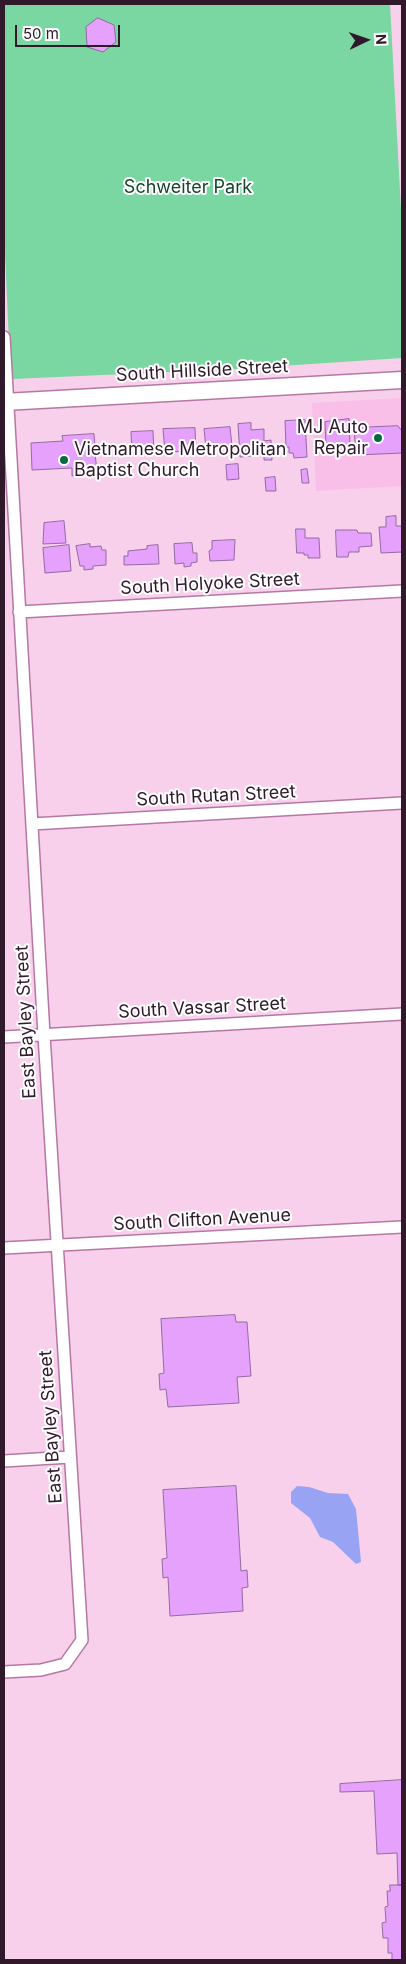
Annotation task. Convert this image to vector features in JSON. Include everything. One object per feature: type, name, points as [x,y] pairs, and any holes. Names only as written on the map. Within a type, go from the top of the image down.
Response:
[{"type":"main road","name":"South Hillside Street","points":[[6,402],[402,380]]},
{"type":"street","name":"East Bayley Street","points":[[4,337],[6,402],[82,1640],[65,1664],[41,1670],[4,1672]]},
{"type":"street","name":"South Holyoke Street","points":[[19,612],[402,591]]},
{"type":"street","name":"South Rutan Street","points":[[32,824],[402,803]]},
{"type":"street","name":"South Vassar Street","points":[[4,1037],[402,1014]]},
{"type":"street","name":"South Clifton Avenue","points":[[4,1248],[402,1227]]},
{"type":"street","points":[[4,1461],[70,1457]]},
{"type":"shaded area","points":[[402,398],[402,486],[316,491],[312,403]]},
{"type":"green space","name":"Schweiter Park","points":[[4,4],[390,4],[402,229],[402,358],[236,369],[13,379],[10,365],[4,231]]},
{"type":"water","points":[[297,1486],[309,1487],[328,1493],[348,1494],[356,1509],[361,1562],[356,1564],[333,1542],[320,1537],[310,1518],[291,1503],[291,1492]]},
{"type":"building","points":[[98,18],[114,25],[116,42],[103,52],[87,47],[86,27]]},
{"type":"building","points":[[349,419],[350,447],[326,448],[325,422]]},
{"type":"building","points":[[305,420],[307,457],[294,458],[293,453],[289,453],[289,447],[286,447],[285,421]]},
{"type":"building","points":[[251,423],[251,430],[264,429],[264,441],[271,440],[272,460],[264,460],[264,455],[240,457],[238,424]]},
{"type":"building","name":"MJ Auto Repair","points":[[398,426],[402,431],[402,453],[356,455],[354,428]]},
{"type":"building","points":[[230,427],[232,446],[206,448],[204,429]]},
{"type":"building","points":[[195,428],[196,451],[165,452],[163,429]]},
{"type":"building","points":[[153,431],[154,452],[132,453],[131,432]]},
{"type":"building","name":"Vietnamese Metropolitan Baptist Church","points":[[94,434],[95,446],[98,446],[98,453],[95,453],[97,472],[72,476],[72,468],[32,470],[31,443],[63,441],[62,436]]},
{"type":"building","points":[[238,464],[239,479],[227,480],[226,465]]},
{"type":"building","points":[[307,469],[309,483],[302,483],[301,470]]},
{"type":"building","points":[[275,477],[276,491],[266,491],[265,478]]},
{"type":"building","points":[[396,516],[396,526],[402,526],[402,552],[381,553],[379,527],[386,527],[386,517]]},
{"type":"building","points":[[64,521],[66,543],[43,544],[44,523]]},
{"type":"building","points":[[296,529],[305,529],[305,538],[319,538],[320,558],[308,558],[308,555],[304,555],[304,553],[297,553]]},
{"type":"building","points":[[336,530],[357,530],[358,533],[371,533],[372,546],[359,547],[359,552],[349,552],[348,557],[337,557]]},
{"type":"building","points":[[235,540],[234,560],[210,561],[209,551],[212,549],[212,541]]},
{"type":"building","points":[[192,543],[193,553],[197,553],[197,562],[191,563],[191,566],[184,567],[184,563],[175,564],[174,544]]},
{"type":"building","points":[[90,544],[90,547],[101,546],[102,550],[106,550],[106,565],[93,566],[93,569],[84,570],[84,566],[80,566],[76,546]]},
{"type":"building","points":[[69,545],[71,571],[45,573],[43,548]]},
{"type":"building","points":[[158,545],[159,564],[124,565],[124,556],[128,556],[128,551],[147,549],[147,546]]},
{"type":"building","points":[[235,1315],[236,1322],[247,1322],[251,1376],[237,1377],[239,1403],[168,1407],[166,1389],[160,1390],[159,1374],[164,1373],[161,1319]]},
{"type":"building","points":[[236,1486],[241,1571],[247,1570],[248,1587],[242,1588],[243,1611],[170,1616],[168,1577],[163,1578],[162,1559],[167,1558],[163,1490]]},
{"type":"building","points":[[402,1780],[402,1885],[398,1885],[397,1853],[377,1854],[374,1791],[340,1792],[340,1784]]},
{"type":"building","points":[[390,1885],[402,1885],[402,1960],[392,1960],[392,1953],[388,1953],[388,1938],[383,1938],[382,1923],[386,1922],[385,1907],[388,1906],[387,1891],[390,1891]]},
{"type":"place","name":"MJ Auto Repair","points":[[378,438]]},
{"type":"place","name":"Vietnamese Metropolitan Baptist Church","points":[[64,460]]}]
